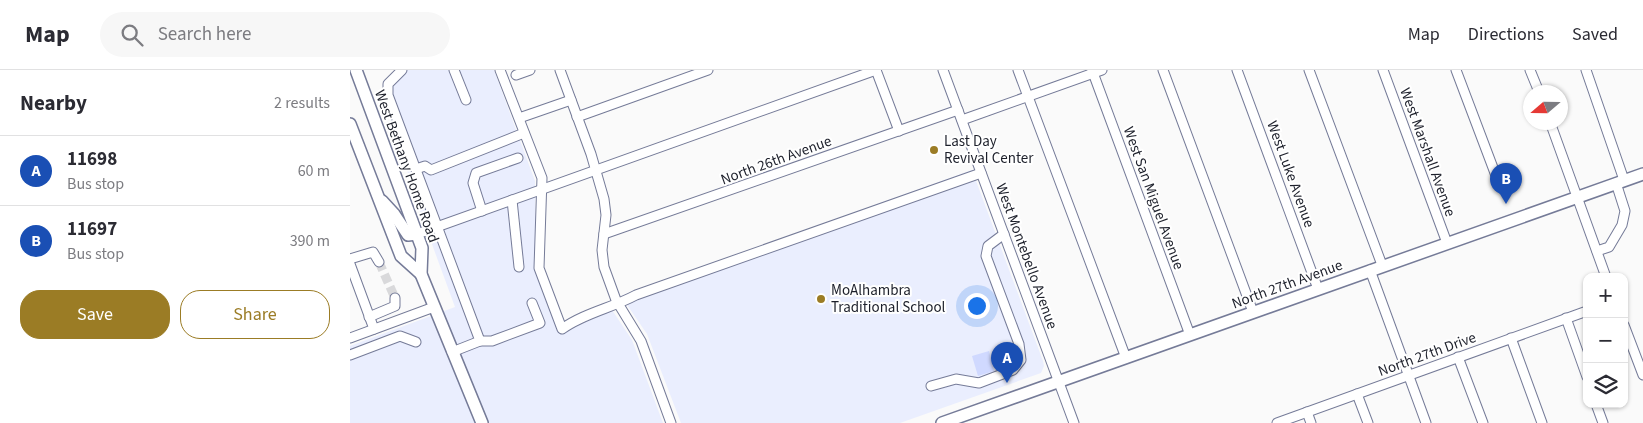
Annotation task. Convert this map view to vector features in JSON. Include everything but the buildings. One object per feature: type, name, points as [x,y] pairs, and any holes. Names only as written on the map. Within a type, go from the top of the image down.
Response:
[{"type":"main road","points":[[354,73],[369,70]]},
{"type":"main road","name":"West Bethany Home Road","points":[[354,73],[422,248],[421,274],[482,423]]},
{"type":"main road","name":"West Bethany Home Road","points":[[350,124],[401,256],[421,274]]},
{"type":"main road","name":"North 27th Avenue","points":[[942,423],[1382,265],[1643,174]]},
{"type":"main road","points":[[377,196],[394,214],[408,235],[417,234]]},
{"type":"street","points":[[402,70],[388,84],[388,95],[480,341]]},
{"type":"street","points":[[454,70],[466,100]]},
{"type":"street","points":[[500,70],[542,178],[539,268],[562,329],[572,322],[618,305],[636,295],[982,173]]},
{"type":"street","points":[[516,75],[530,70]]},
{"type":"street","points":[[560,70],[604,199],[602,250],[604,267],[618,305],[641,341],[671,423]]},
{"type":"street","points":[[577,117],[708,70]]},
{"type":"street","points":[[417,234],[876,70],[899,131]]},
{"type":"street","name":"West Montebello Avenue","points":[[943,70],[1074,423]]},
{"type":"street","points":[[1018,70],[1126,358]]},
{"type":"street","points":[[1163,70],[1253,312]]},
{"type":"street","name":"West Luke Avenue","points":[[1237,70],[1318,288]]},
{"type":"street","points":[[1309,70],[1382,265]]},
{"type":"street","name":"West Marshall Avenue","points":[[1383,70],[1448,243]]},
{"type":"street","points":[[1456,70],[1498,181]]},
{"type":"street","points":[[1531,70],[1536,85]]},
{"type":"street","points":[[1586,70],[1620,182],[1625,211],[1622,225],[1609,247],[1597,251]]},
{"type":"street","points":[[962,120],[1096,71]]},
{"type":"street","name":"West San Miguel Avenue","points":[[1096,71],[1190,335]]},
{"type":"street","points":[[522,117],[571,100]]},
{"type":"street","name":"North 26th Avenue","points":[[604,234],[958,110]]},
{"type":"street","points":[[1553,130],[1605,273]]},
{"type":"street","points":[[416,169],[425,166],[431,170],[524,133]]},
{"type":"street","points":[[482,211],[472,183],[476,173],[518,158]]},
{"type":"street","points":[[512,200],[519,267]]},
{"type":"street","points":[[931,386],[956,379],[979,383],[1013,370],[1021,360],[1020,344],[986,256],[988,246],[1004,234]]},
{"type":"street","points":[[350,259],[373,252],[379,262]]},
{"type":"street","points":[[350,264],[374,329]]},
{"type":"street","points":[[1370,270],[1426,423]]},
{"type":"street","points":[[369,316],[396,306],[395,298]]},
{"type":"street","points":[[452,352],[480,341],[492,340],[540,323],[532,303]]},
{"type":"street","points":[[351,334],[374,329],[434,307]]},
{"type":"street","name":"North 27th Drive","points":[[1276,423],[1583,312]]},
{"type":"street","points":[[1566,318],[1583,366]]},
{"type":"street","points":[[350,355],[400,336],[416,342]]},
{"type":"street","points":[[1628,336],[1643,375]]},
{"type":"street","points":[[1511,338],[1542,423]]},
{"type":"street","points":[[1458,358],[1483,423]]},
{"type":"street","points":[[1357,394],[1368,423]]},
{"type":"street","points":[[1597,408],[1603,423]]},
{"type":"street","points":[[1307,412],[1311,423]]},
{"type":"shaded area","points":[[395,70],[494,70],[535,181],[536,268],[555,324],[608,304],[632,340],[663,423],[350,423],[350,346],[455,307],[422,217],[383,96],[383,82]]},
{"type":"shaded area","name":"MoAlhambra Traditional School","points":[[972,170],[1043,361],[1044,366],[1041,373],[900,423],[681,423],[647,334],[621,296]]},
{"type":"shaded area","points":[[989,351],[994,371],[978,376],[972,356]]},
{"type":"tunnel","points":[[379,262],[395,298]]},
{"type":"place","name":"Last Day Revival Center","points":[[934,150]]},
{"type":"place","name":"11697","points":[[1506,204]]},
{"type":"place","name":"MoAlhambra Traditional School","points":[[821,299]]},
{"type":"place","name":"11698","points":[[1007,383]]}]
